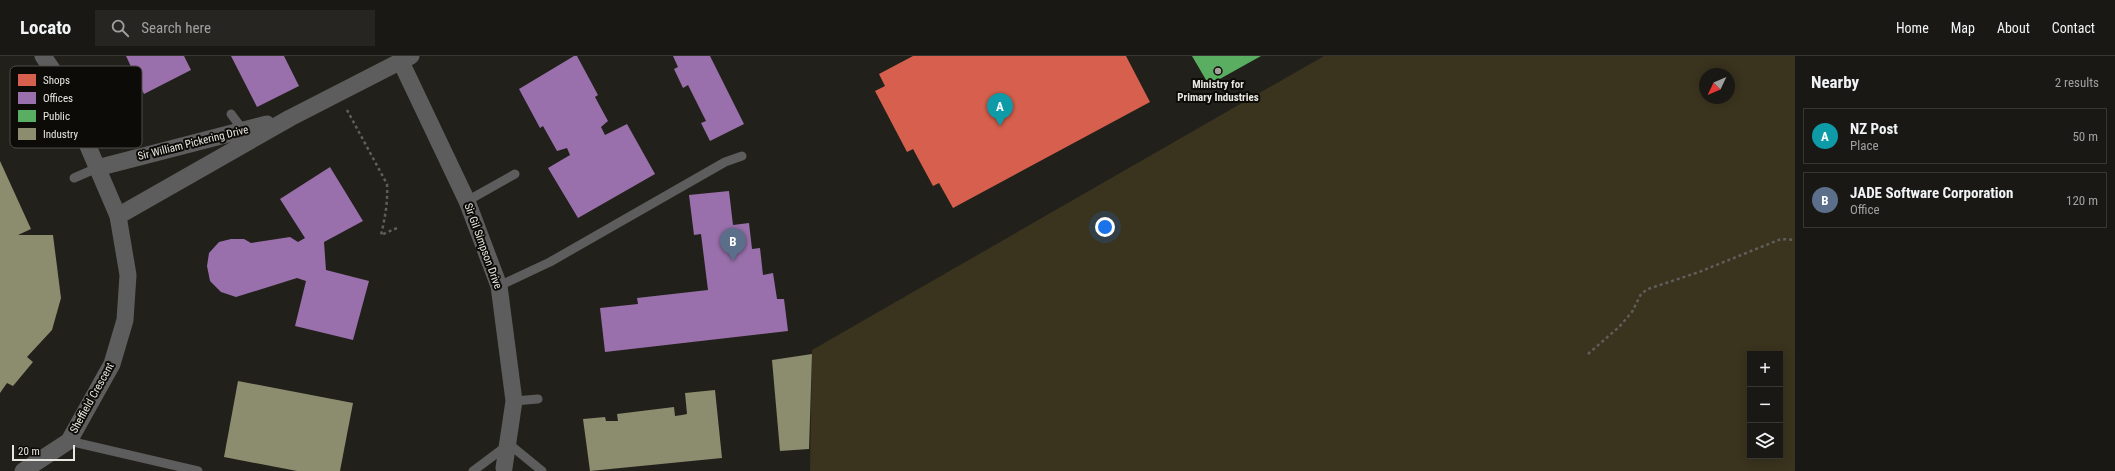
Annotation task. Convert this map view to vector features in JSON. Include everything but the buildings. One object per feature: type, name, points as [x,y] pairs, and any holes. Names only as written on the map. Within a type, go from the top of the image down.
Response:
[{"type":"street","name":"Sheffield Crescent","points":[[43,56],[50,66]]},
{"type":"street","name":"Sir William Pickering Drive","points":[[118,216],[290,118],[406,59]]},
{"type":"street","name":"Sir Gil Simpson Drive","points":[[406,59],[467,201],[499,286],[514,402],[504,468]]},
{"type":"street","name":"Sir William Pickering Drive","points":[[97,168],[290,118]]},
{"type":"street","name":"Sheffield Crescent","points":[[23,471],[69,441],[112,364],[125,320],[128,275],[118,216],[88,148]]},
{"type":"lane","points":[[231,114],[243,130]]},
{"type":"lane","points":[[499,286],[550,262],[725,162],[742,156]]},
{"type":"lane","points":[[74,178],[97,168]]},
{"type":"lane","points":[[467,201],[515,174]]},
{"type":"lane","points":[[514,402],[538,399]]},
{"type":"lane","points":[[69,441],[198,471]]},
{"type":"lane","points":[[473,471],[508,444],[542,471]]},
{"type":"path","points":[[338,94],[382,171],[387,184],[386,215],[381,235],[397,228]]},
{"type":"path","points":[[1588,354],[1619,327],[1632,312],[1641,294],[1648,289],[1699,272],[1781,239],[1795,240]]},
{"type":"shaded area","points":[[1324,56],[1795,56],[1795,471],[810,471],[812,350]]},
{"type":"place","name":"Ministry for Primary Industries","points":[[1218,71]]},
{"type":"place","name":"NZ Post","points":[[1000,126]]},
{"type":"place","name":"JADE Software Corporation","points":[[733,261]]}]
